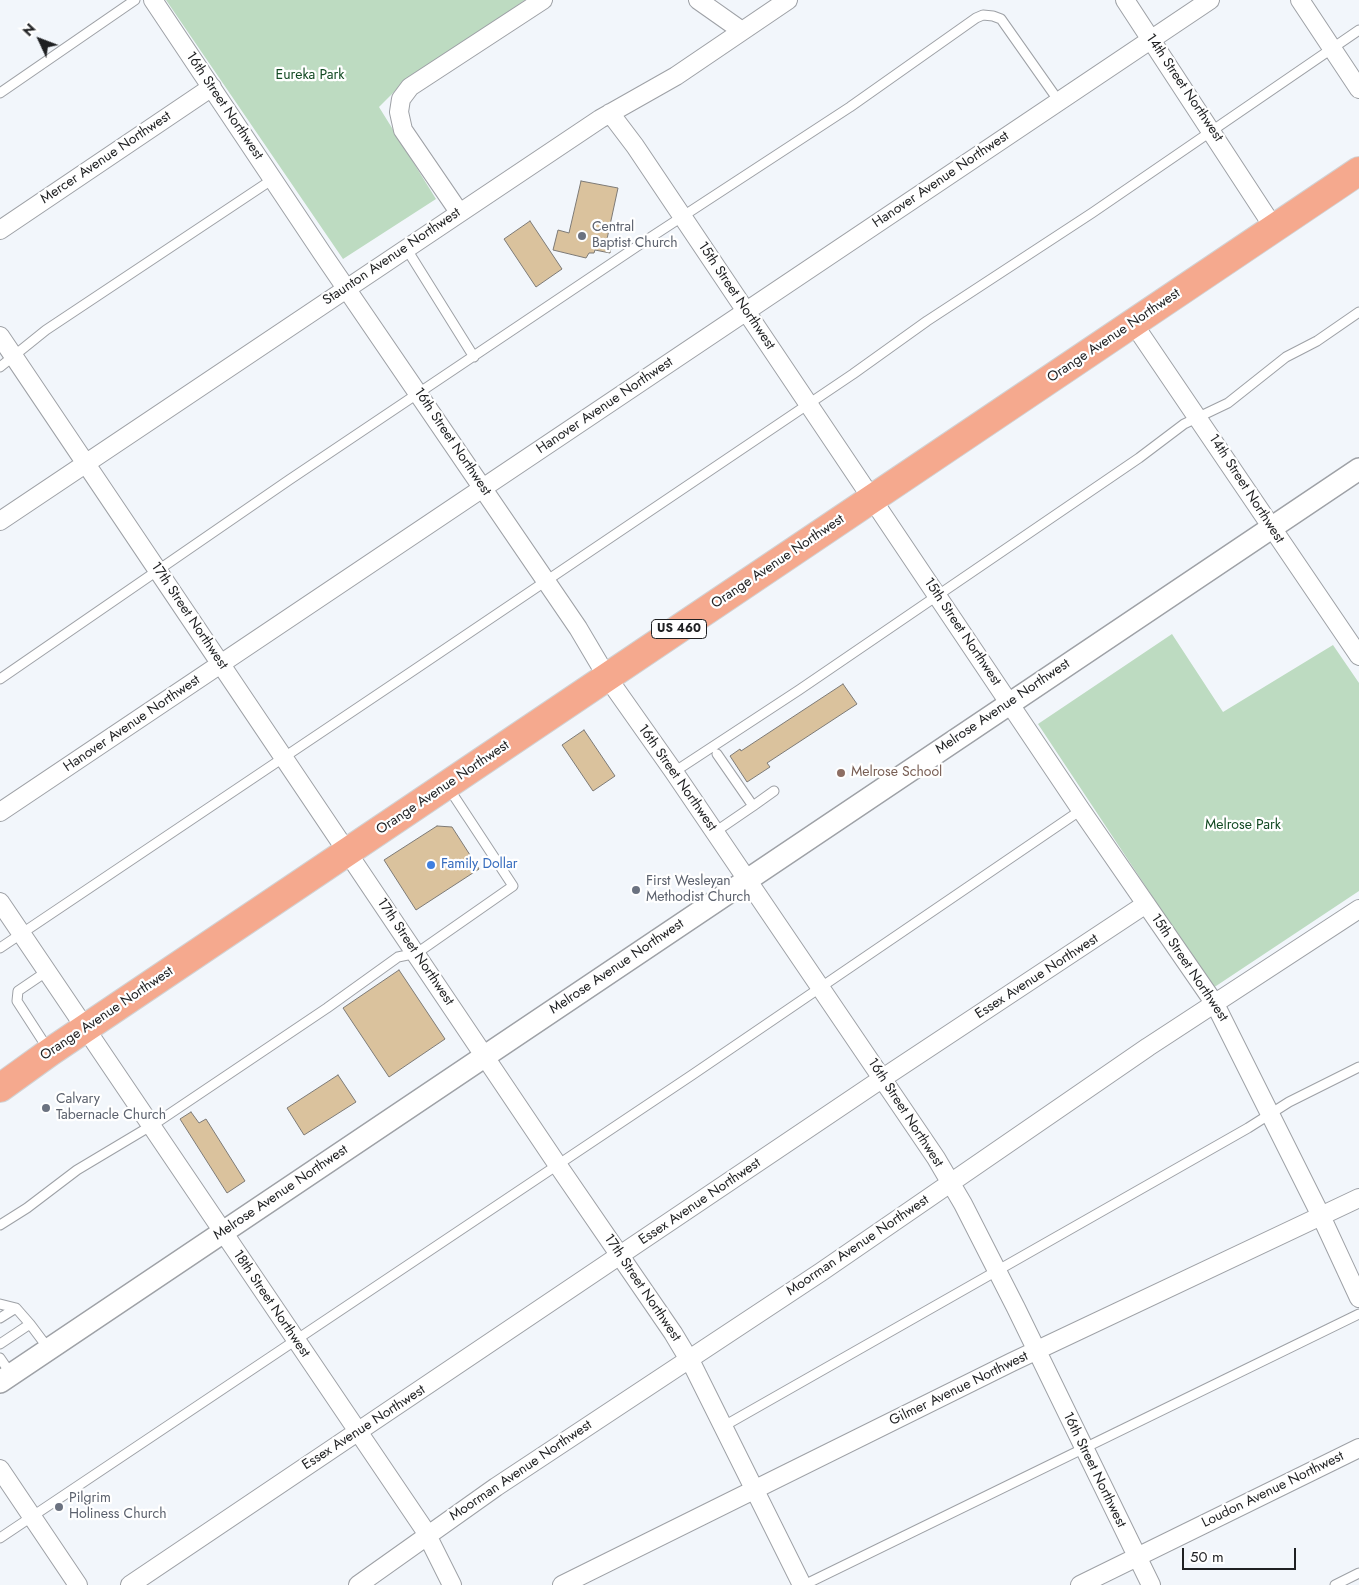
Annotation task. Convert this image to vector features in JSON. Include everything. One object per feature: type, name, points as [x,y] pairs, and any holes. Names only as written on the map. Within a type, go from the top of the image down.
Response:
[{"type":"main road","name":"Orange Avenue Northwest","points":[[0,1088],[50,1052],[86,1030],[1359,171]]},
{"type":"street","name":"16th Street Northwest","points":[[153,0],[346,288],[546,580],[578,628],[607,677],[883,1078],[951,1183],[1151,1585]]},
{"type":"street","points":[[459,212],[403,130],[399,112],[401,99],[410,87],[543,0]]},
{"type":"street","points":[[698,0],[742,31]]},
{"type":"street","name":"Staunton Avenue Northwest","points":[[0,520],[459,212],[610,113],[676,76],[788,0]]},
{"type":"street","name":"14th Street Northwest","points":[[1125,0],[1274,228]]},
{"type":"street","name":"Hanover Avenue Northwest","points":[[0,812],[1058,100],[1210,0]]},
{"type":"street","points":[[1300,0],[1359,89]]},
{"type":"street","name":"Mercer Avenue Northwest","points":[[0,230],[212,87]]},
{"type":"street","name":"15th Street Northwest","points":[[610,113],[682,216],[1081,810],[1215,1004],[1321,1216],[1359,1298]]},
{"type":"street","name":"14th Street Northwest","points":[[1134,323],[1359,656]]},
{"type":"street","name":"17th Street Northwest","points":[[0,336],[7,361],[85,463],[689,1359],[803,1585]]},
{"type":"street","name":"Melrose Avenue Northwest","points":[[4,1372],[48,1348],[223,1233],[1359,468]]},
{"type":"street","name":"18th Street Northwest","points":[[0,902],[427,1536],[452,1585]]},
{"type":"street","name":"Essex Avenue Northwest","points":[[130,1585],[883,1078],[1146,904]]},
{"type":"street","name":"Moorman Avenue Northwest","points":[[358,1585],[504,1482],[1359,909]]},
{"type":"street","name":"Gilmer Avenue Northwest","points":[[562,1585],[1035,1351],[1359,1198]]},
{"type":"street","name":"Loudon Avenue Northwest","points":[[1080,1585],[1359,1448]]},
{"type":"street","points":[[0,1469],[78,1585]]},
{"type":"lane","points":[[0,93],[134,0]]},
{"type":"lane","points":[[0,679],[682,216],[850,107],[983,15],[994,16],[1006,24],[1058,100]]},
{"type":"lane","points":[[0,948],[808,404],[999,272],[1092,213],[1359,30]]},
{"type":"lane","points":[[7,361],[46,330],[273,180]]},
{"type":"lane","points":[[406,248],[474,357]]},
{"type":"lane","points":[[674,772],[800,690],[1198,416],[1228,402],[1286,357],[1317,341],[1359,312]]},
{"type":"lane","points":[[717,754],[753,806]]},
{"type":"lane","points":[[0,1225],[77,1170],[151,1126],[327,1008],[398,956],[417,953],[513,886],[447,785]]},
{"type":"lane","points":[[715,832],[774,792]]},
{"type":"lane","points":[[0,1538],[1081,810]]},
{"type":"lane","points":[[46,972],[18,991],[17,1001],[50,1052]]},
{"type":"lane","points":[[724,1426],[1312,1090],[1359,1067]]},
{"type":"lane","points":[[0,1304],[16,1308],[48,1348]]},
{"type":"lane","points":[[0,1318],[16,1308]]},
{"type":"lane","points":[[803,1585],[1359,1314]]},
{"type":"lane","points":[[0,1344],[30,1324]]},
{"type":"lane","points":[[1335,1585],[1359,1573]]},
{"type":"green space","name":"Eureka Park","points":[[166,0],[525,0],[397,89],[379,107],[436,199],[343,259]]},
{"type":"green space","name":"Melrose Park","points":[[1172,634],[1223,712],[1333,645],[1359,683],[1359,891],[1213,988],[1038,724]]},
{"type":"building","name":"Central Baptist Church","points":[[581,181],[618,188],[607,239],[612,242],[610,253],[595,250],[594,253],[589,253],[586,258],[553,250],[558,230],[569,233]]},
{"type":"building","points":[[530,221],[562,269],[536,287],[504,239]]},
{"type":"building","points":[[843,684],[857,704],[767,763],[770,767],[747,782],[730,756],[740,749],[741,751]]},
{"type":"building","points":[[584,730],[615,776],[593,791],[562,745]]},
{"type":"building","name":"Family Dollar","points":[[437,826],[452,827],[479,869],[416,910],[384,860]]},
{"type":"building","points":[[399,970],[445,1039],[389,1077],[343,1008]]},
{"type":"building","points":[[338,1075],[356,1102],[304,1135],[287,1108]]},
{"type":"building","points":[[191,1112],[199,1123],[206,1119],[245,1181],[227,1193],[180,1119]]},
{"type":"place","name":"Central Baptist Church","points":[[582,236]]},
{"type":"place","name":"Melrose School","points":[[841,773]]},
{"type":"place","name":"Family Dollar","points":[[431,865]]},
{"type":"place","name":"First Wesleyan Methodist Church","points":[[636,890]]},
{"type":"place","name":"Calvary Tabernacle Church","points":[[46,1108]]},
{"type":"place","name":"Pilgrim Holiness Church","points":[[59,1507]]}]
